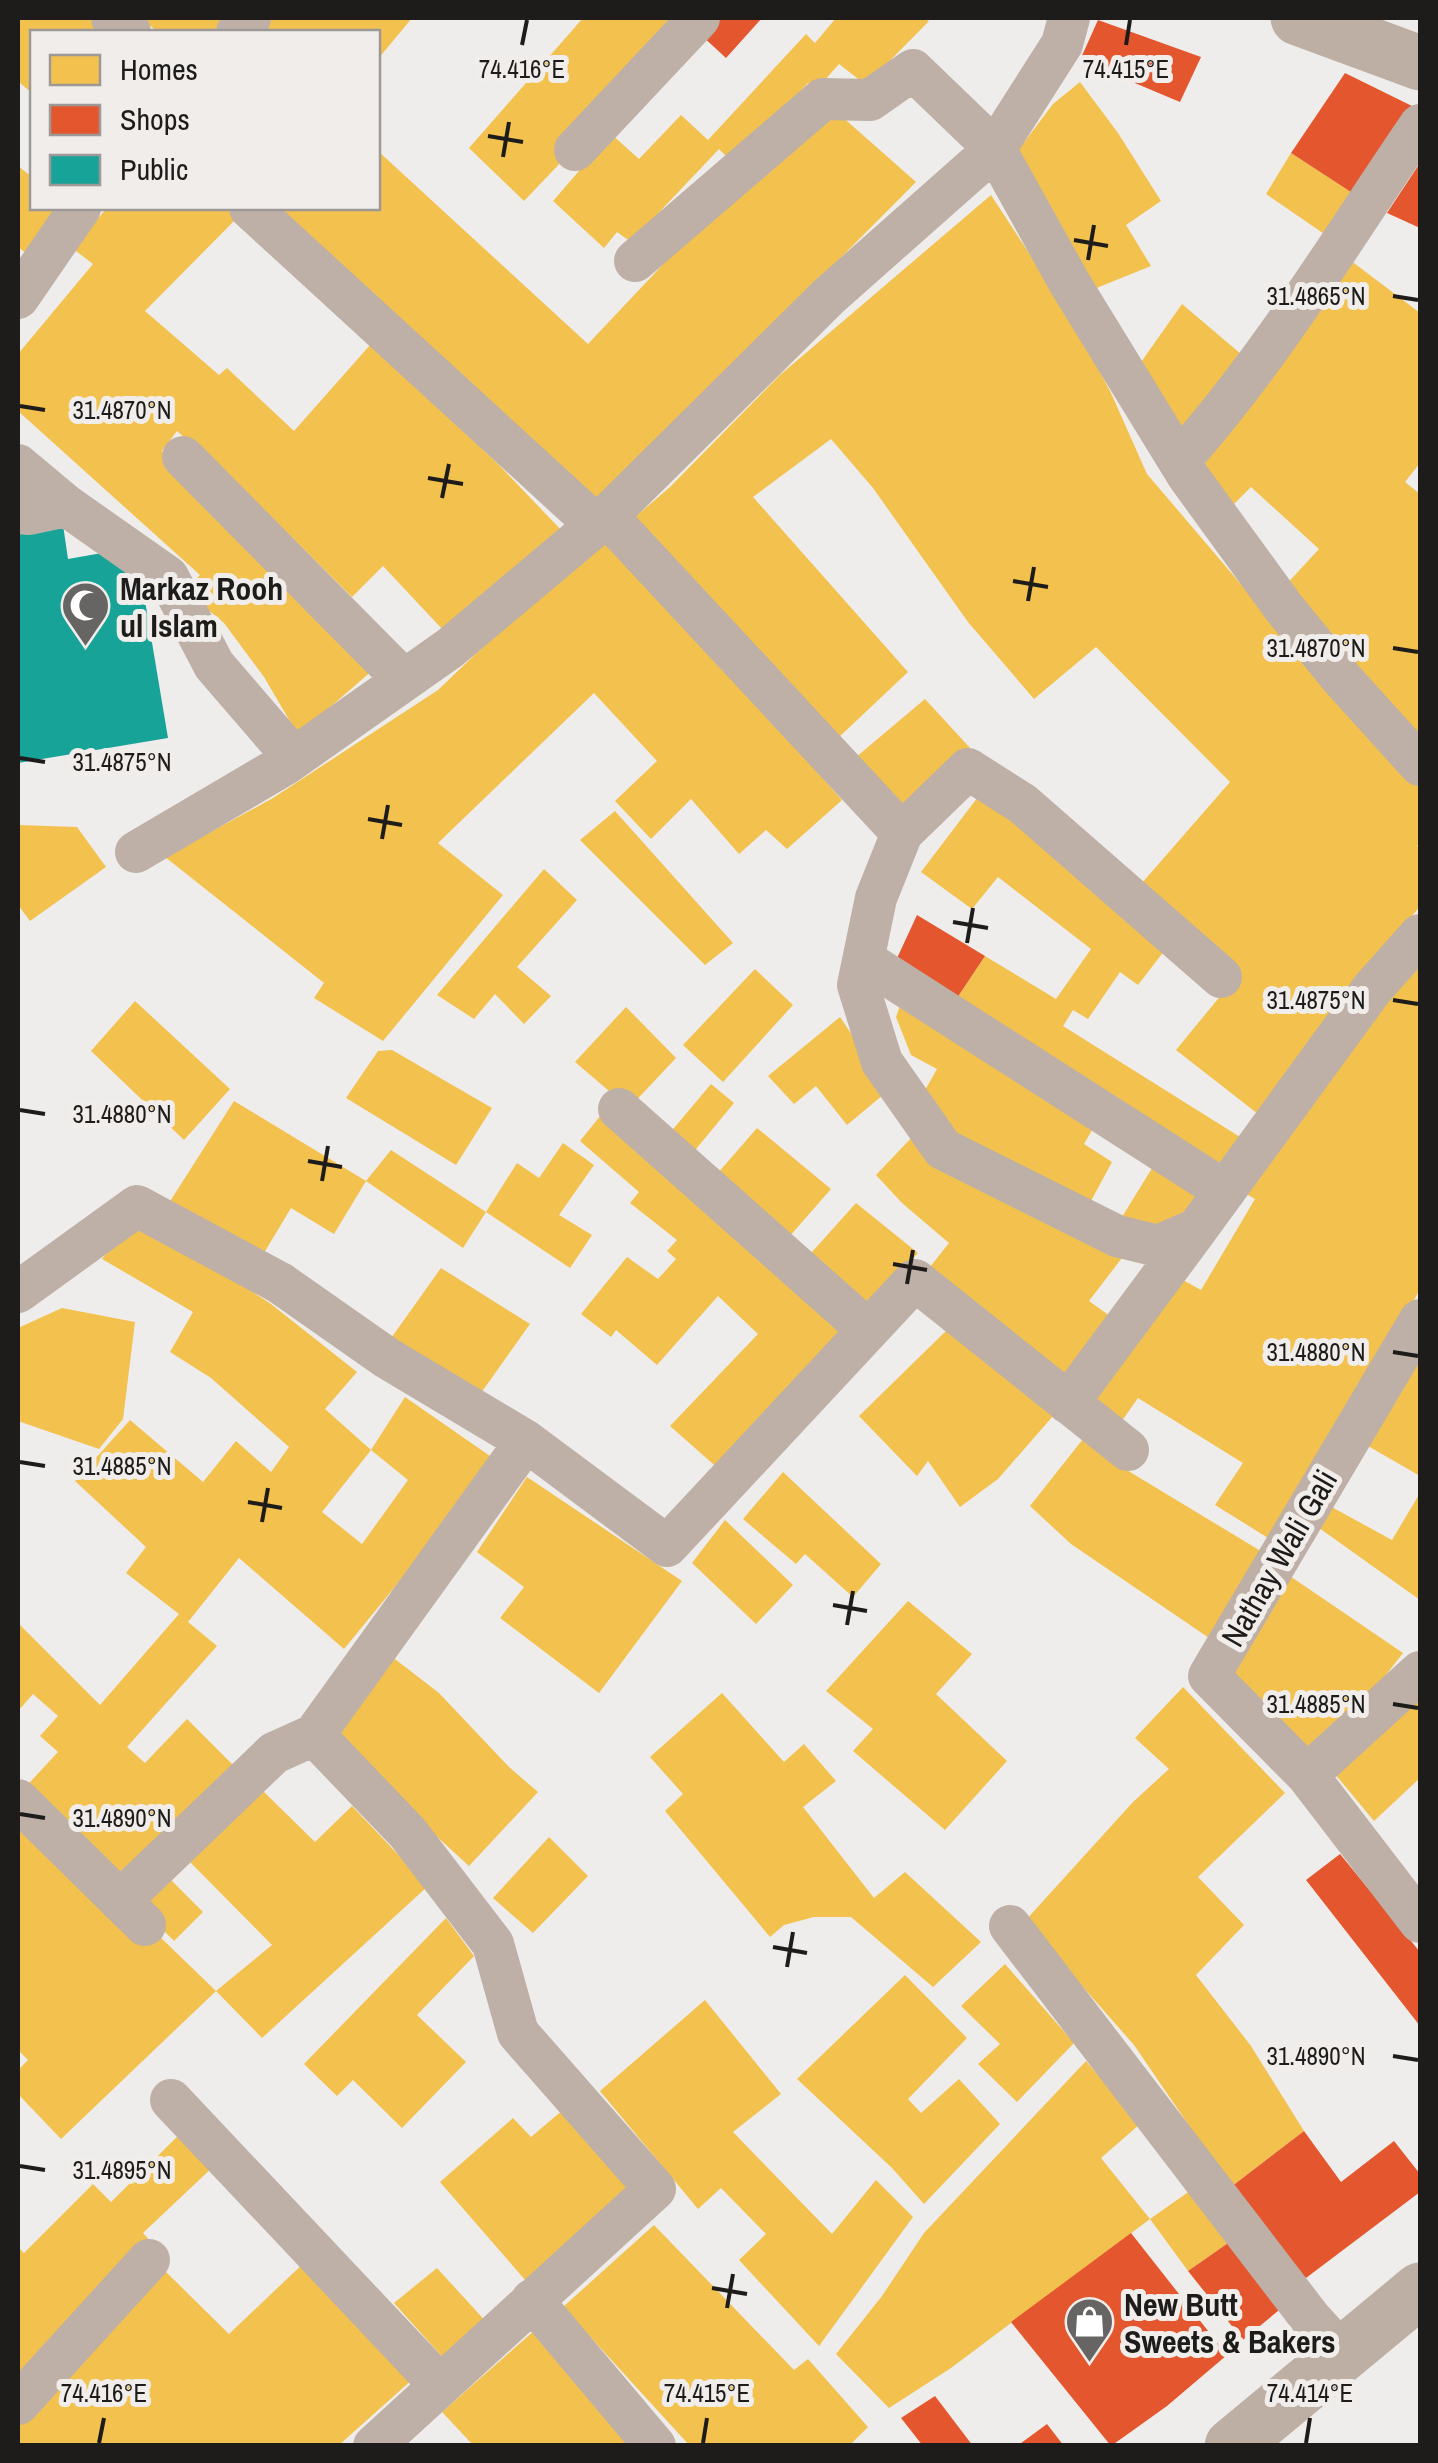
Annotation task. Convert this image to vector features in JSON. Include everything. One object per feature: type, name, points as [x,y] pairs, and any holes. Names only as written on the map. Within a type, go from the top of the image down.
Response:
[{"type":"main road","points":[[1298,18],[1418,56]]},
{"type":"main road","points":[[1232,2446],[1420,2290]]},
{"type":"street","points":[[575,150],[699,18]]},
{"type":"street","points":[[136,852],[294,758],[450,648],[601,521],[829,296],[994,149],[1062,44],[1069,18]]},
{"type":"street","points":[[634,261],[823,99],[870,100],[913,70],[994,149],[1069,282],[1179,461],[1284,608],[1342,680],[1420,765]]},
{"type":"street","points":[[1179,461],[1221,414],[1274,342],[1420,125]]},
{"type":"street","points":[[21,286],[78,210]]},
{"type":"street","points":[[252,210],[601,521],[902,833]]},
{"type":"street","points":[[183,457],[404,680]]},
{"type":"street","points":[[18,466],[67,506],[168,577],[214,664],[294,758]]},
{"type":"street","points":[[18,513],[67,506]]},
{"type":"street","points":[[1197,1228],[1158,1246],[1117,1236],[943,1149],[882,1062],[858,985],[876,898],[902,833],[968,769],[1022,804],[1222,977]]},
{"type":"street","points":[[1068,1403],[1372,989],[1420,935]]},
{"type":"street","points":[[864,960],[1225,1190]]},
{"type":"street","points":[[619,1109],[868,1330]]},
{"type":"street","points":[[18,1292],[137,1206],[280,1283],[387,1358],[526,1441],[667,1546],[914,1280],[1128,1450]]},
{"type":"street","name":"Nathay Wali Gali","points":[[1307,1775],[1209,1676],[1420,1320]]},
{"type":"street","points":[[18,1800],[132,1913],[274,1753],[314,1736],[526,1441]]},
{"type":"street","points":[[1420,1672],[1307,1775],[1420,1922]]},
{"type":"street","points":[[314,1736],[408,1833],[493,1944],[518,2033],[655,2189],[374,2446]]},
{"type":"street","points":[[1010,1926],[1311,2319],[1343,2354]]},
{"type":"street","points":[[171,2100],[439,2384]]},
{"type":"street","points":[[18,2404],[149,2260]]},
{"type":"street","points":[[532,2300],[655,2446]]},
{"type":"building: Homes","points":[[18,18],[89,18],[105,30],[30,30],[30,91],[18,85]]},
{"type":"building: Homes","points":[[140,18],[231,18],[220,30],[155,30]]},
{"type":"building: Homes","points":[[267,18],[412,18],[380,57],[380,30],[257,30]]},
{"type":"building: Homes","points":[[583,18],[680,18],[554,151],[564,159],[524,201],[469,148]]},
{"type":"building: Homes","points":[[836,18],[929,21],[866,85],[839,64],[816,90],[808,83],[734,164],[719,149],[631,242],[617,232],[604,248],[553,201],[611,134],[639,159],[681,115],[708,140],[806,34],[815,43]]},
{"type":"building: Homes","points":[[1080,82],[1161,201],[1126,225],[1151,266],[1094,289],[1016,153],[1053,104]]},
{"type":"building: Homes","points":[[830,106],[916,182],[593,507],[271,210],[380,210],[380,153],[588,344],[671,256]]},
{"type":"building: Homes","points":[[1291,153],[1357,196],[1330,238],[1266,194]]},
{"type":"building: Homes","points":[[18,166],[30,175],[30,210],[63,210],[28,255],[18,247]]},
{"type":"building: Homes","points":[[991,195],[1072,319],[1147,474],[1360,724],[1420,787],[1420,906],[1258,1114],[1176,1050],[1240,972],[1135,891],[1230,782],[1096,647],[1034,699],[968,622],[873,488],[831,439],[753,497],[908,672],[837,739],[627,524],[670,487],[780,375]]},
{"type":"building: Homes","points":[[105,210],[232,210],[239,216],[145,311],[219,375],[227,368],[294,431],[371,344],[496,462],[565,534],[444,631],[383,566],[352,597],[244,490],[177,431],[162,451],[374,669],[298,735],[264,677],[224,623],[185,591],[200,575],[18,411],[18,354],[93,264],[72,248]]},
{"type":"building: Homes","points":[[1346,257],[1420,313],[1420,463],[1405,482],[1420,494],[1420,748],[1283,588],[1319,549],[1251,487],[1234,504],[1195,455]]},
{"type":"building: Homes","points":[[1182,304],[1248,360],[1184,437],[1139,365]]},
{"type":"building: Homes","points":[[604,531],[842,800],[787,849],[766,830],[739,854],[691,799],[651,839],[615,801],[657,761],[594,693],[438,843],[503,895],[383,1041],[314,998],[324,983],[165,857],[273,798],[438,690]]},
{"type":"building: Homes","points":[[925,699],[971,749],[898,817],[849,763]]},
{"type":"building: Homes","points":[[981,793],[1171,942],[1138,985],[1120,972],[1088,1019],[1073,1010],[1063,1026],[1248,1142],[1220,1180],[951,1007],[985,956],[1056,999],[1091,949],[998,877],[972,909],[921,872]]},
{"type":"building: Homes","points":[[615,811],[733,943],[705,965],[580,840]]},
{"type":"building: Homes","points":[[18,825],[77,827],[106,867],[30,921],[18,905]]},
{"type":"building: Homes","points":[[544,869],[577,900],[517,967],[551,996],[524,1024],[495,994],[474,1019],[437,995]]},
{"type":"building: Homes","points":[[1420,946],[1420,1289],[1361,1398],[1273,1541],[1215,1505],[1243,1463],[1138,1398],[1119,1425],[1083,1399],[1174,1275],[1201,1290],[1255,1199],[1239,1190]]},
{"type":"building: Homes","points":[[755,969],[793,1005],[723,1082],[683,1045]]},
{"type":"building: Homes","points":[[905,991],[1099,1118],[1084,1144],[1112,1162],[1085,1212],[938,1124],[920,1099],[937,1069],[911,1055],[896,1017]]},
{"type":"building: Homes","points":[[135,1001],[230,1089],[184,1140],[91,1051]]},
{"type":"building: Homes","points":[[626,1007],[676,1058],[629,1108],[575,1062]]},
{"type":"building: Homes","points":[[840,1017],[889,1090],[847,1125],[816,1086],[794,1104],[768,1076]]},
{"type":"building: Homes","points":[[392,1050],[492,1108],[456,1165],[346,1098],[378,1051]]},
{"type":"building: Homes","points":[[711,1084],[734,1103],[687,1160],[664,1140]]},
{"type":"building: Homes","points":[[234,1101],[366,1181],[334,1234],[291,1208],[264,1253],[167,1206]]},
{"type":"building: Homes","points":[[605,1110],[856,1328],[721,1471],[670,1426],[758,1334],[718,1296],[657,1365],[616,1330],[611,1337],[581,1314],[627,1257],[658,1279],[676,1259],[667,1251],[677,1240],[630,1203],[639,1192],[580,1141]]},
{"type":"building: Homes","points":[[757,1128],[831,1189],[782,1245],[711,1181]]},
{"type":"building: Homes","points":[[916,1133],[1128,1250],[1089,1301],[1117,1321],[1064,1385],[922,1277],[949,1243],[876,1175]]},
{"type":"building: Homes","points":[[563,1143],[594,1165],[559,1215],[592,1235],[570,1268],[486,1212],[517,1163],[539,1178]]},
{"type":"building: Homes","points":[[391,1150],[486,1212],[463,1248],[366,1181]]},
{"type":"building: Homes","points":[[1159,1157],[1209,1188],[1193,1214],[1152,1232],[1117,1225]]},
{"type":"building: Homes","points":[[856,1203],[918,1253],[864,1314],[803,1262]]},
{"type":"building: Homes","points":[[131,1220],[271,1304],[357,1372],[325,1409],[371,1450],[405,1397],[490,1456],[403,1577],[344,1649],[239,1558],[188,1622],[217,1646],[127,1747],[145,1763],[187,1719],[239,1771],[119,1889],[18,1795],[58,1752],[40,1736],[58,1716],[33,1694],[18,1711],[18,1623],[100,1705],[179,1614],[126,1573],[146,1547],[75,1481],[130,1420],[203,1482],[236,1441],[271,1472],[289,1447],[211,1378],[170,1352],[193,1312],[102,1259]],"holes":[[[371,1450],[408,1480],[362,1544],[322,1512]]]},
{"type":"building: Homes","points":[[441,1268],[530,1324],[476,1400],[389,1341]]},
{"type":"building: Homes","points":[[62,1308],[135,1322],[123,1419],[99,1449],[18,1421],[18,1328]]},
{"type":"building: Homes","points":[[950,1327],[1053,1416],[998,1479],[960,1507],[928,1461],[917,1476],[859,1416]]},
{"type":"building: Homes","points":[[1420,1355],[1420,1476],[1361,1442]]},
{"type":"building: Homes","points":[[1083,1439],[1125,1469],[1269,1556],[1215,1642],[1071,1544],[1030,1506]]},
{"type":"building: Homes","points":[[783,1472],[881,1564],[853,1597],[805,1554],[796,1564],[743,1519]]},
{"type":"building: Homes","points":[[527,1477],[682,1581],[599,1693],[500,1618],[524,1587],[477,1552]]},
{"type":"building: Homes","points":[[1420,1493],[1420,1600],[1315,1525],[1328,1505],[1392,1540]]},
{"type":"building: Homes","points":[[725,1520],[793,1585],[756,1624],[692,1563]]},
{"type":"building: Homes","points":[[1284,1572],[1403,1653],[1371,1694],[1301,1757],[1225,1676]]},
{"type":"building: Homes","points":[[908,1601],[972,1654],[936,1694],[1007,1761],[945,1830],[853,1751],[873,1729],[826,1691]]},
{"type":"building: Homes","points":[[391,1656],[439,1693],[538,1792],[469,1866],[409,1811],[336,1729]]},
{"type":"building: Homes","points":[[1420,1684],[1420,1778],[1374,1821],[1330,1768]]},
{"type":"building: Homes","points":[[1183,1687],[1285,1793],[1198,1877],[1244,1925],[1196,1975],[1251,2046],[1304,2131],[1231,2187],[1134,2045],[1025,1921],[1133,1802],[1169,1769],[1135,1738]]},
{"type":"building: Homes","points":[[722,1693],[784,1762],[804,1744],[836,1781],[803,1807],[874,1898],[905,1872],[981,1942],[933,1987],[851,1917],[814,1917],[784,1925],[770,1937],[665,1811],[683,1794],[650,1757]]},
{"type":"building: Homes","points":[[263,1791],[315,1842],[352,1806],[428,1886],[262,2038],[216,1991],[272,1945],[190,1862]]},
{"type":"building: Homes","points":[[18,1821],[157,1934],[216,1991],[61,2139],[18,2094],[18,2070],[28,2060],[18,2050]]},
{"type":"building: Homes","points":[[549,1837],[588,1876],[533,1933],[493,1898]]},
{"type":"building: Homes","points":[[161,1870],[203,1912],[174,1941],[132,1899]]},
{"type":"building: Homes","points":[[446,1918],[474,1956],[417,2015],[466,2062],[402,2128],[353,2080],[337,2096],[304,2064]]},
{"type":"building: Homes","points":[[1005,1964],[1074,2043],[1017,2102],[978,2064],[1000,2044],[961,2006]]},
{"type":"building: Homes","points":[[905,1975],[967,2038],[908,2099],[921,2113],[959,2079],[1000,2124],[924,2204],[892,2168],[797,2079]]},
{"type":"building: Homes","points":[[705,2000],[781,2094],[733,2132],[832,2234],[876,2180],[913,2217],[819,2346],[739,2260],[766,2234],[721,2188],[698,2209],[600,2091]]},
{"type":"building: Homes","points":[[1086,2061],[1140,2124],[1101,2158],[1150,2219],[951,2368],[889,2408],[836,2354],[882,2296],[924,2233]]},
{"type":"building: Homes","points":[[564,2109],[632,2186],[526,2281],[440,2182],[513,2118],[531,2137]]},
{"type":"building: Homes","points":[[183,2131],[216,2164],[143,2233],[153,2244],[18,2385],[18,2247],[24,2253],[93,2184],[111,2202]]},
{"type":"building: Homes","points":[[1194,2188],[1231,2241],[1188,2271],[1150,2219]]},
{"type":"building: Homes","points":[[654,2225],[794,2370],[808,2359],[868,2427],[849,2446],[690,2446],[563,2307]]},
{"type":"building: Homes","points":[[308,2259],[414,2378],[338,2446],[18,2446],[18,2426],[43,2391],[162,2268],[229,2334]]},
{"type":"building: Homes","points":[[437,2268],[489,2325],[447,2362],[394,2303]]},
{"type":"building: Homes","points":[[535,2330],[635,2446],[474,2446],[442,2412]]},
{"type":"building: Shops","points":[[714,18],[762,18],[726,58],[700,34]]},
{"type":"building: Shops","points":[[1098,20],[1201,57],[1180,102],[1080,60]]},
{"type":"building: Shops","points":[[1345,73],[1414,107],[1357,196],[1291,153]]},
{"type":"building: Shops","points":[[1420,163],[1420,228],[1387,213]]},
{"type":"building: Shops","points":[[917,915],[985,956],[951,1007],[892,969]]},
{"type":"building: Shops","points":[[1340,1854],[1420,1952],[1420,2026],[1306,1880]]},
{"type":"building: Shops","points":[[1304,2131],[1341,2182],[1394,2141],[1420,2174],[1420,2192],[1302,2281],[1231,2187]]},
{"type":"building: Shops","points":[[1131,2233],[1227,2355],[1167,2406],[1111,2446],[1011,2322]]},
{"type":"building: Shops","points":[[1231,2241],[1284,2306],[1243,2340],[1188,2271]]},
{"type":"building: Shops","points":[[935,2396],[973,2446],[923,2446],[901,2418]]},
{"type":"building: Shops","points":[[1047,2424],[1064,2446],[1017,2446]]},
{"type":"building: Public","name":"Markaz Rooh ul Islam","points":[[63,525],[68,559],[136,547],[168,738],[18,763],[18,532]]},
{"type":"place","name":"Markaz Rooh ul Islam","points":[[85,648]]},
{"type":"place","name":"New Butt Sweets & Bakers","points":[[1089,2364]]}]
